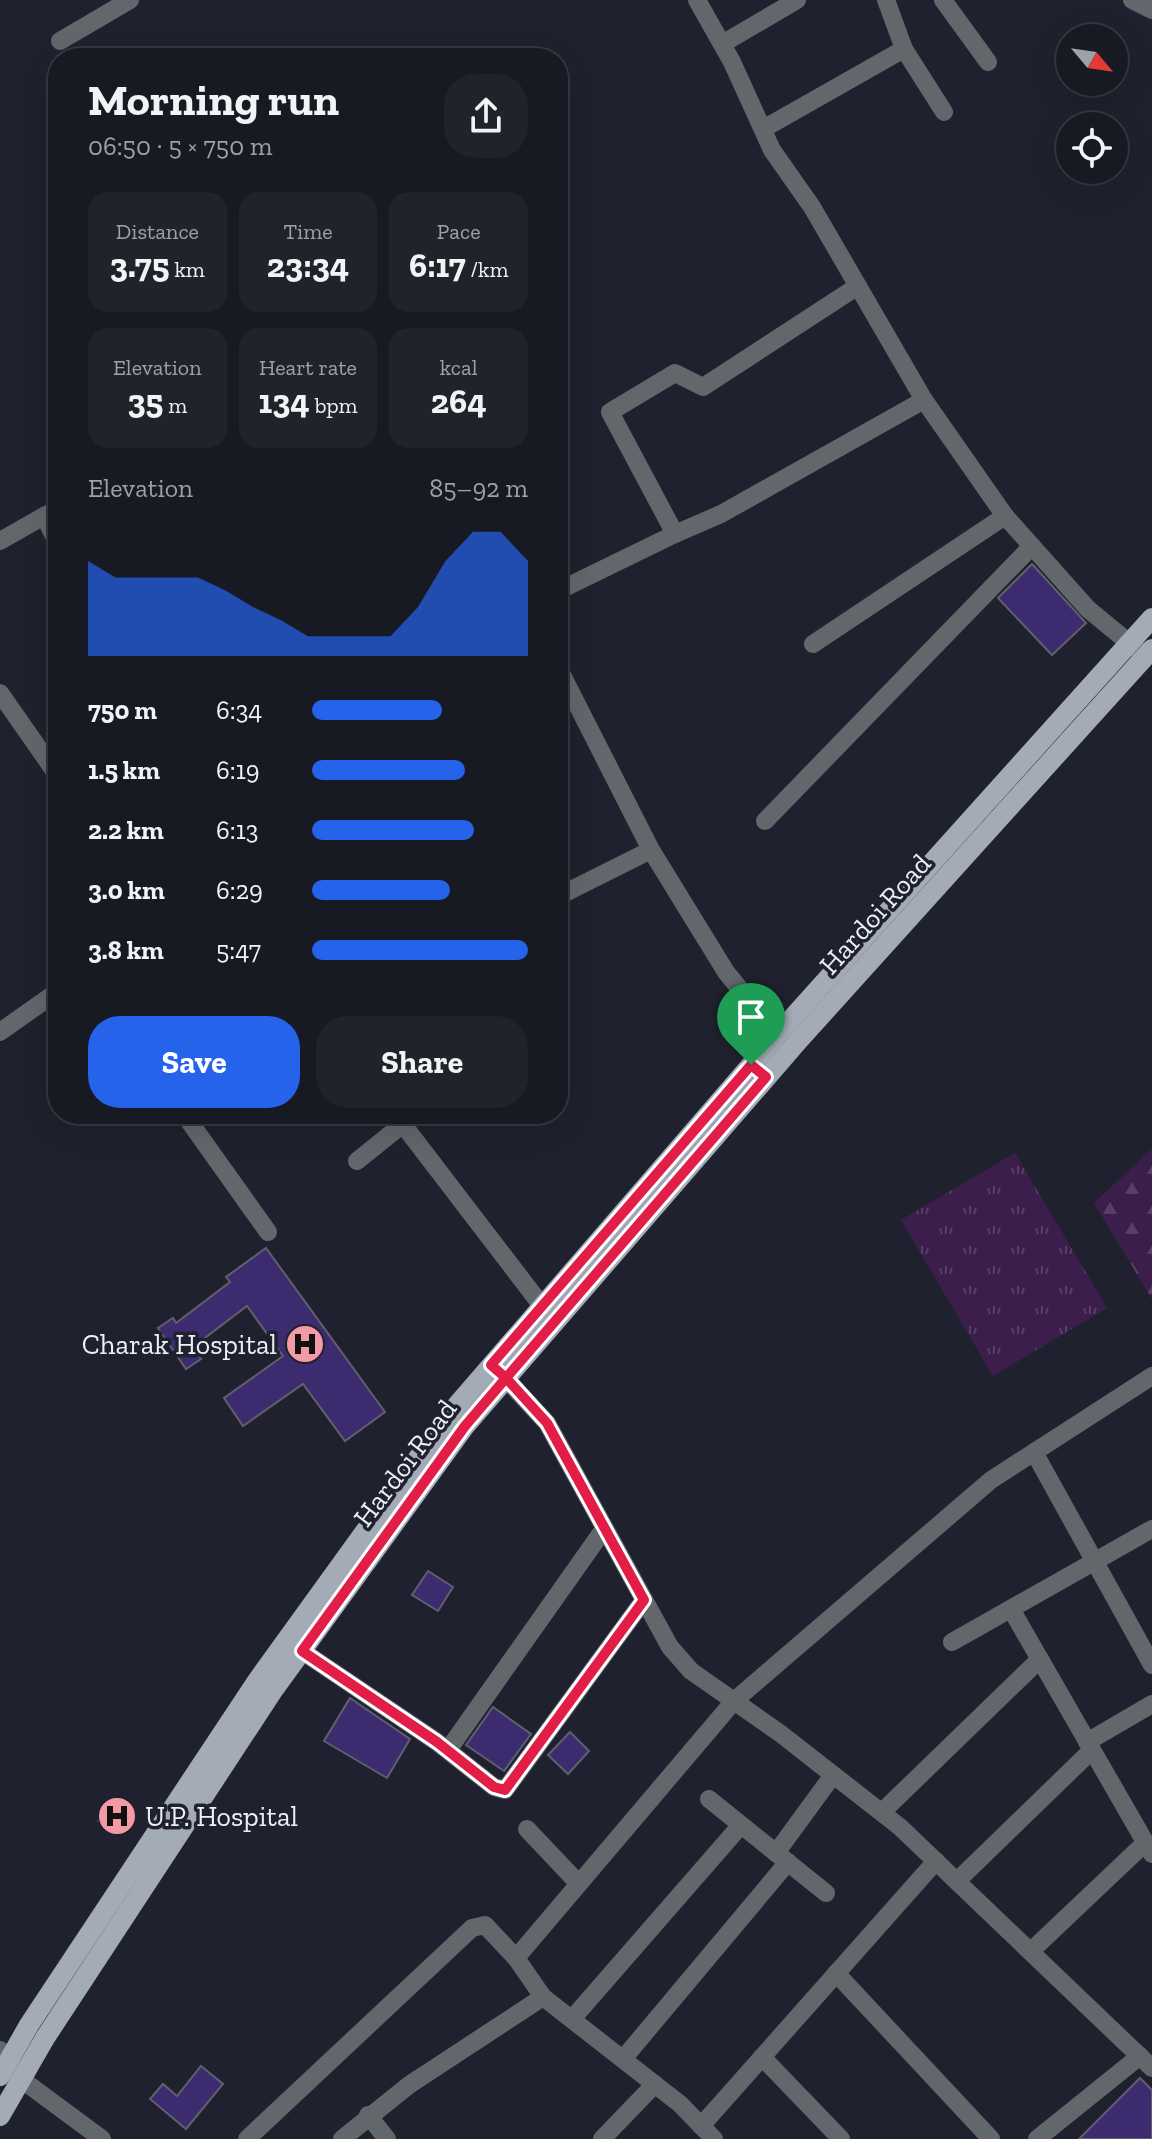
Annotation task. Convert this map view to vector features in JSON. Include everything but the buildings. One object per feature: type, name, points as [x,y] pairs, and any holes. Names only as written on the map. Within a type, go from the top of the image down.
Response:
[{"type":"main road","name":"Hardoi Road","points":[[0,2116],[45,2038],[302,1651],[465,1426],[542,1306],[1142,649],[1152,618]]},
{"type":"main road","name":"Hardoi Road","points":[[3,2061],[257,1681],[452,1411],[499,1372],[758,1071],[777,1035],[1142,649]]},
{"type":"street","points":[[697,0],[722,44],[772,150],[858,286],[924,400],[1005,516],[1088,609],[1142,649]]},
{"type":"street","points":[[722,44],[797,0]]},
{"type":"street","points":[[886,0],[904,49],[944,112]]},
{"type":"street","points":[[943,0],[988,62]]},
{"type":"street","points":[[1132,0],[1152,10]]},
{"type":"street","points":[[60,41],[127,1]]},
{"type":"street","points":[[763,129],[904,49]]},
{"type":"street","points":[[675,534],[610,412],[675,373],[703,387],[858,286]]},
{"type":"street","points":[[568,586],[721,514],[924,400]]},
{"type":"street","points":[[0,541],[48,514]]},
{"type":"street","points":[[813,644],[1005,516]]},
{"type":"street","points":[[765,821],[1032,546]]},
{"type":"street","points":[[568,687],[651,850],[726,972],[777,1035]]},
{"type":"street","points":[[0,693],[48,762]]},
{"type":"street","points":[[568,892],[651,850]]},
{"type":"street","points":[[0,1032],[48,998]]},
{"type":"street","points":[[191,1124],[268,1232]]},
{"type":"street","points":[[357,1161],[394,1124]]},
{"type":"street","points":[[403,1124],[542,1306]]},
{"type":"street","points":[[499,1372],[547,1423],[670,1647],[684,1663],[882,1812],[1146,2062],[1060,2132],[1037,2139]]},
{"type":"street","points":[[516,1958],[734,1701],[991,1480],[1152,1376]]},
{"type":"street","points":[[1034,1452],[1151,1659]]},
{"type":"street","points":[[448,1750],[604,1529]]},
{"type":"street","points":[[952,1642],[1152,1529]]},
{"type":"street","points":[[302,1651],[448,1750],[494,1787],[505,1790],[644,1600]]},
{"type":"street","points":[[1011,1609],[1148,1848],[1031,1951]]},
{"type":"street","points":[[882,1812],[1040,1659]]},
{"type":"street","points":[[957,1881],[1089,1746],[1152,1704]]},
{"type":"street","points":[[623,2059],[782,1858],[833,1775]]},
{"type":"street","points":[[709,1799],[826,1893]]},
{"type":"street","points":[[572,2019],[741,1825]]},
{"type":"street","points":[[527,1829],[579,1884]]},
{"type":"street","points":[[247,2139],[472,1928],[485,1925],[516,1958],[543,1997],[655,2084],[707,2132],[762,2057],[936,1861]]},
{"type":"street","points":[[836,1973],[991,2139]]},
{"type":"street","points":[[342,2139],[368,2115],[543,1997]]},
{"type":"street","points":[[762,2057],[841,2139]]},
{"type":"street","points":[[3,2061],[21,2079],[102,2139]]},
{"type":"street","points":[[602,2139],[655,2084]]},
{"type":"street","points":[[368,2115],[387,2139]]},
{"type":"green space","points":[[1152,1149],[1152,1299],[1094,1203]]},
{"type":"green space","points":[[1015,1153],[1107,1308],[993,1376],[901,1220]]},
{"type":"place","name":"Charak Hospital","points":[[305,1344]]},
{"type":"place","name":"U.P. Hospital","points":[[117,1816]]},
{"type":"route","points":[[751,1065],[491,1365],[506,1378],[465,1426],[302,1651],[437,1742],[494,1787],[505,1790],[644,1600],[547,1423],[506,1378],[766,1077],[751,1065]]}]
